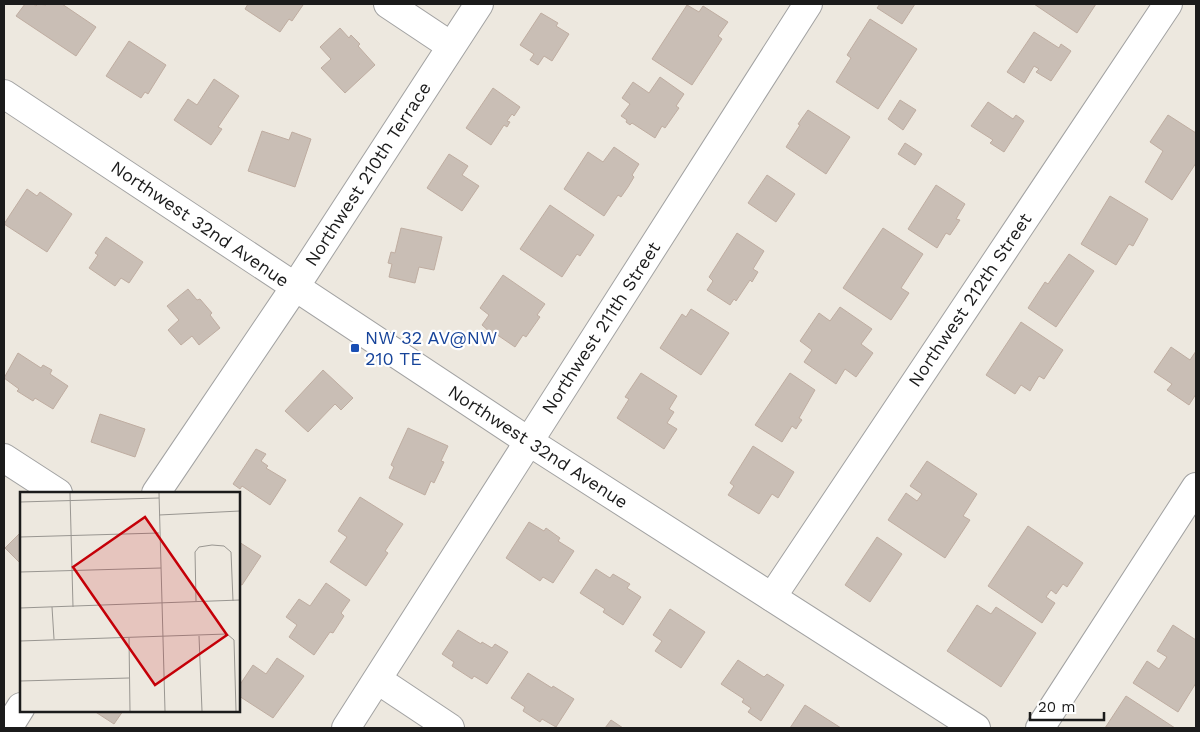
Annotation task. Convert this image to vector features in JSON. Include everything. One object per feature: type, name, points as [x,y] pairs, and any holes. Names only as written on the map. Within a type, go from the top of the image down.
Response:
[{"type":"street","points":[[388,4],[451,46]]},
{"type":"street","name":"Northwest 210th Terrace","points":[[157,492],[295,287],[479,4]]},
{"type":"street","name":"Northwest 211th Street","points":[[346,728],[808,4]]},
{"type":"street","name":"Northwest 212th Street","points":[[772,597],[1168,4]]},
{"type":"street","name":"Northwest 32nd Avenue","points":[[4,94],[528,441],[976,728]]},
{"type":"street","points":[[4,458],[56,492]]},
{"type":"street","points":[[1040,728],[1196,487]]},
{"type":"street","points":[[378,680],[450,728]]},
{"type":"street","points":[[8,728],[20,709]]},
{"type":"building","points":[[25,4],[36,6],[38,4],[62,4],[96,27],[76,56],[16,16]]},
{"type":"building","points":[[248,4],[303,5],[292,21],[289,19],[280,32],[245,9]]},
{"type":"building","points":[[880,4],[915,4],[902,24],[877,8]]},
{"type":"building","points":[[1034,4],[1096,4],[1077,33]]},
{"type":"building","points":[[687,5],[699,12],[703,6],[728,22],[718,36],[722,39],[692,85],[652,59]]},
{"type":"building","points":[[541,13],[558,23],[556,26],[569,34],[552,61],[544,56],[538,65],[530,60],[534,54],[520,45]]},
{"type":"building","points":[[870,19],[917,49],[878,109],[836,82],[851,58],[847,55]]},
{"type":"building","points":[[340,28],[349,38],[351,35],[360,44],[358,46],[375,65],[345,93],[321,68],[331,59],[320,47]]},
{"type":"building","points":[[1034,32],[1059,48],[1061,44],[1071,51],[1051,81],[1036,72],[1039,69],[1034,66],[1024,83],[1007,72]]},
{"type":"building","points":[[129,41],[166,65],[148,94],[145,92],[141,98],[106,76]]},
{"type":"building","points":[[660,77],[684,94],[676,106],[679,108],[665,128],[662,126],[655,138],[632,123],[630,125],[621,116],[630,104],[622,98],[633,82],[649,93]]},
{"type":"building","points":[[214,79],[239,96],[218,127],[222,129],[211,145],[174,120],[188,99],[197,105]]},
{"type":"building","points":[[493,88],[520,107],[514,116],[512,114],[507,121],[510,122],[507,127],[504,125],[491,145],[466,128]]},
{"type":"building","points":[[900,100],[916,110],[903,130],[888,119]]},
{"type":"building","points":[[988,102],[1013,119],[1016,115],[1024,121],[1004,152],[990,143],[993,140],[971,126]]},
{"type":"building","points":[[808,110],[850,137],[826,174],[786,147]]},
{"type":"building","points":[[1168,115],[1196,133],[1196,163],[1172,200],[1145,182],[1163,151],[1150,142]]},
{"type":"building","points":[[262,131],[289,140],[292,132],[311,139],[295,187],[248,171]]},
{"type":"building","points":[[905,143],[922,154],[915,165],[898,154]]},
{"type":"building","points":[[614,147],[639,164],[632,175],[634,177],[628,187],[621,197],[618,195],[604,216],[564,189],[588,152],[603,162]]},
{"type":"building","points":[[449,154],[468,166],[462,175],[479,186],[462,211],[427,188]]},
{"type":"building","points":[[767,175],[795,194],[776,222],[748,203]]},
{"type":"building","points":[[936,185],[965,204],[956,219],[960,220],[950,235],[946,233],[937,248],[908,229]]},
{"type":"building","points":[[27,189],[37,196],[40,192],[72,214],[47,252],[4,224]]},
{"type":"building","points":[[1110,196],[1148,219],[1133,246],[1129,244],[1116,265],[1081,244]]},
{"type":"building","points":[[550,205],[594,235],[580,256],[577,254],[562,277],[520,249]]},
{"type":"building","points":[[401,228],[442,237],[434,270],[419,267],[415,283],[389,277],[392,264],[388,263],[391,252],[395,253]]},
{"type":"building","points":[[883,228],[923,254],[901,288],[909,293],[891,320],[843,288]]},
{"type":"building","points":[[737,233],[764,251],[753,269],[758,272],[752,282],[750,280],[736,301],[734,299],[730,305],[707,290],[713,281],[709,277]]},
{"type":"building","points":[[106,237],[143,262],[129,283],[121,278],[115,286],[89,268],[98,255],[95,253]]},
{"type":"building","points":[[1069,254],[1094,271],[1056,327],[1028,308],[1045,282],[1048,284]]},
{"type":"building","points":[[503,275],[545,304],[537,315],[540,317],[526,337],[523,335],[515,347],[493,332],[492,334],[482,325],[489,315],[480,308]]},
{"type":"building","points":[[188,289],[212,313],[210,315],[220,328],[199,345],[192,336],[181,345],[168,330],[179,320],[167,306]]},
{"type":"building","points":[[840,307],[872,329],[861,344],[873,353],[856,377],[845,369],[836,384],[804,362],[812,350],[800,341],[819,313],[830,321]]},
{"type":"building","points":[[691,309],[729,333],[701,375],[660,348],[682,314],[686,317]]},
{"type":"building","points":[[1021,322],[1063,350],[1044,379],[1039,376],[1030,391],[1021,385],[1015,394],[986,375]]},
{"type":"building","points":[[1171,347],[1190,360],[1196,351],[1196,394],[1189,405],[1167,390],[1172,384],[1154,372]]},
{"type":"building","points":[[18,353],[41,368],[43,365],[52,370],[50,374],[68,386],[53,409],[35,398],[33,401],[17,391],[19,389],[4,378]]},
{"type":"building","points":[[323,370],[353,398],[341,410],[335,404],[308,432],[285,411]]},
{"type":"building","points":[[641,373],[677,396],[669,409],[674,412],[667,423],[677,429],[664,449],[617,418],[629,399],[625,397]]},
{"type":"building","points":[[790,373],[815,390],[799,418],[802,420],[796,429],[792,426],[782,442],[755,425]]},
{"type":"building","points":[[100,414],[145,429],[135,457],[91,442]]},
{"type":"building","points":[[408,428],[448,446],[441,461],[444,462],[434,483],[431,481],[425,495],[389,478],[394,467],[391,465]]},
{"type":"building","points":[[753,446],[794,472],[778,498],[772,494],[759,514],[728,495],[734,486],[730,483]]},
{"type":"building","points":[[256,449],[266,454],[261,461],[268,466],[266,468],[286,480],[270,505],[242,486],[240,489],[233,484]]},
{"type":"building","points":[[927,461],[977,494],[963,516],[970,520],[945,558],[888,520],[906,493],[917,501],[922,494],[910,486]]},
{"type":"building","points":[[360,497],[403,524],[385,551],[388,553],[366,586],[330,562],[347,537],[338,531]]},
{"type":"building","points":[[529,522],[544,531],[546,528],[560,538],[558,541],[574,551],[553,583],[543,577],[540,581],[506,558]]},
{"type":"building","points":[[1028,526],[1083,563],[1067,587],[1063,584],[1056,594],[1051,590],[1046,597],[1055,603],[1042,623],[988,586]]},
{"type":"building","points":[[20,533],[20,563],[5,548]]},
{"type":"building","points":[[877,537],[902,554],[870,602],[845,585]]},
{"type":"building","points":[[240,543],[261,556],[242,585],[240,584]]},
{"type":"building","points":[[596,569],[610,578],[613,574],[630,584],[627,588],[641,597],[623,625],[603,612],[605,609],[580,593]]},
{"type":"building","points":[[326,583],[350,600],[341,613],[344,616],[333,633],[330,632],[314,655],[289,637],[297,625],[286,617],[299,599],[310,606]]},
{"type":"building","points":[[977,605],[991,614],[996,607],[1036,633],[1001,687],[947,651]]},
{"type":"building","points":[[670,609],[705,632],[681,668],[655,651],[662,641],[653,635]]},
{"type":"building","points":[[1173,625],[1196,640],[1196,683],[1178,712],[1133,683],[1147,661],[1159,669],[1167,657],[1157,651]]},
{"type":"building","points":[[458,630],[481,644],[482,642],[492,648],[495,644],[508,652],[487,684],[474,676],[472,679],[452,666],[454,662],[442,654]]},
{"type":"building","points":[[277,658],[304,676],[273,718],[240,697],[240,684],[253,665],[266,674]]},
{"type":"building","points":[[738,660],[764,677],[767,674],[784,685],[761,721],[748,712],[751,708],[742,702],[744,699],[721,684]]},
{"type":"building","points":[[528,673],[574,699],[556,727],[542,719],[540,722],[523,711],[525,707],[511,698]]},
{"type":"building","points":[[1126,696],[1175,728],[1105,728]]},
{"type":"building","points":[[805,705],[841,728],[790,728]]},
{"type":"building","points":[[96,712],[122,712],[114,724]]},
{"type":"building","points":[[611,720],[623,728],[605,728]]},
{"type":"place","name":"NW 32 AV@NW 210 TE","points":[[355,348]]}]
